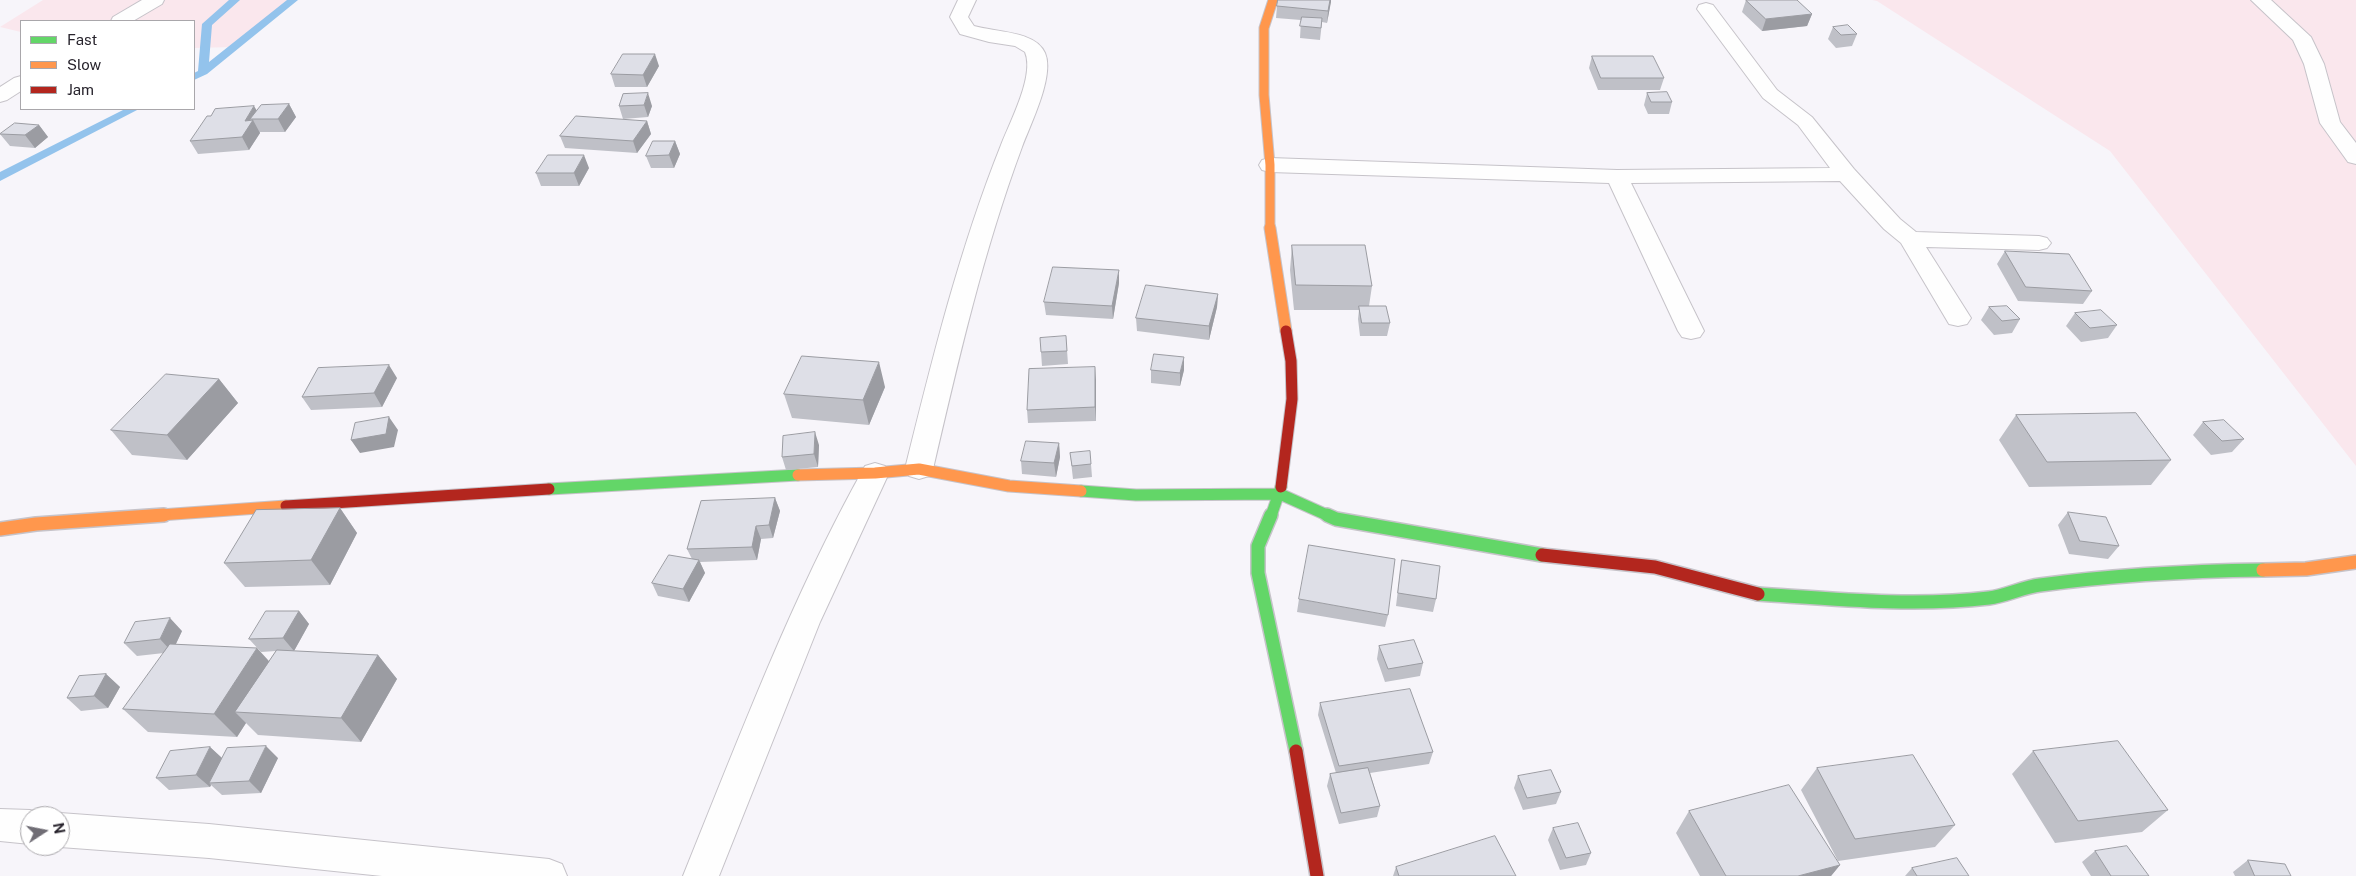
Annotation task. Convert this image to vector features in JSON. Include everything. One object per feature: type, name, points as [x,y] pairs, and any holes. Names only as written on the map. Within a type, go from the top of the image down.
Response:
[{"type":"street","points":[[122,20],[155,0]]},
{"type":"street","points":[[919,469],[953,330],[974,256],[1007,155],[1034,86],[1038,58],[1035,51],[1018,40],[992,37],[967,30],[959,17],[967,0]]},
{"type":"street","points":[[1273,0],[1264,28],[1264,95],[1270,164],[1269,224],[1291,360],[1292,399],[1280,494],[1258,546],[1258,573],[1300,776],[1317,876]]},
{"type":"street","points":[[2260,0],[2301,37],[2314,64],[2330,123],[2356,157]]},
{"type":"street","points":[[1706,9],[1770,94],[1805,121],[1846,174],[1892,224],[1910,239],[1958,318]]},
{"type":"street","points":[[0,96],[20,83]]},
{"type":"street","points":[[1270,164],[1430,172],[1617,177],[1846,174]]},
{"type":"street","points":[[1617,177],[1692,331]]},
{"type":"street","points":[[1910,239],[2040,243]]},
{"type":"street","points":[[0,529],[36,524],[194,512],[736,477],[875,473],[919,469],[1009,486],[1136,495],[1280,494],[1336,519],[1544,555],[1655,567],[1757,594],[1892,602],[1990,598],[2037,585],[2099,578],[2195,571],[2306,569],[2356,562]]},
{"type":"street","points":[[701,876],[787,659],[844,531],[875,473]]},
{"type":"street","points":[[0,825],[20,826]]},
{"type":"street","points":[[70,831],[209,841],[549,876]]},
{"type":"shaded area","points":[[43,0],[292,0],[234,47],[195,48],[195,20],[20,20],[20,32],[0,27]]},
{"type":"shaded area","points":[[1872,0],[2356,0],[2356,466],[2110,151],[1877,1]]},
{"type":"building","points":[[1278,0],[1330,0],[1328,11],[1277,6]]},
{"type":"building","points":[[1746,0],[1797,0],[1812,14],[1766,19]]},
{"type":"building","points":[[1302,17],[1322,18],[1321,28],[1300,26]]},
{"type":"building","points":[[1848,25],[1857,34],[1841,35],[1833,27]]},
{"type":"building","points":[[623,54],[655,54],[643,75],[611,74]]},
{"type":"building","points":[[1592,56],[1653,56],[1664,78],[1601,78]]},
{"type":"building","points":[[1667,92],[1672,102],[1651,102],[1647,93]]},
{"type":"building","points":[[648,93],[644,105],[619,106],[623,94]]},
{"type":"building","points":[[289,104],[278,119],[250,119],[261,105]]},
{"type":"building","points":[[254,106],[245,121],[253,120],[242,137],[190,141],[207,116],[211,116],[215,109]]},
{"type":"building","points":[[576,116],[647,121],[633,141],[560,136]]},
{"type":"building","points":[[15,123],[39,125],[25,135],[0,134]]},
{"type":"building","points":[[653,141],[675,141],[669,155],[646,156]]},
{"type":"building","points":[[548,155],[584,155],[574,173],[536,173]]},
{"type":"building","points":[[1292,245],[1365,245],[1372,286],[1296,285]]},
{"type":"building","points":[[2005,251],[2069,254],[2092,291],[2026,287]]},
{"type":"building","points":[[1053,267],[1119,270],[1112,306],[1044,302]]},
{"type":"building","points":[[1146,285],[1218,294],[1209,326],[1136,318]]},
{"type":"building","points":[[1359,306],[1386,306],[1390,323],[1362,323]]},
{"type":"building","points":[[2007,306],[2020,319],[2002,321],[1989,307]]},
{"type":"building","points":[[2101,310],[2117,325],[2090,328],[2075,313]]},
{"type":"building","points":[[1066,336],[1067,351],[1041,352],[1040,338]]},
{"type":"building","points":[[1154,354],[1184,357],[1180,373],[1151,370]]},
{"type":"building","points":[[802,356],[879,362],[863,400],[784,394]]},
{"type":"building","points":[[389,365],[374,393],[302,397],[318,368]]},
{"type":"building","points":[[1095,367],[1095,407],[1027,410],[1029,369]]},
{"type":"building","points":[[166,374],[219,379],[167,435],[111,430]]},
{"type":"building","points":[[2136,413],[2171,460],[2047,462],[2016,415]]},
{"type":"building","points":[[389,417],[386,434],[351,440],[355,423]]},
{"type":"building","points":[[2224,420],[2244,439],[2222,441],[2203,422]]},
{"type":"building","points":[[815,432],[814,454],[782,457],[783,436]]},
{"type":"building","points":[[1026,441],[1059,443],[1054,463],[1021,461]]},
{"type":"building","points":[[1090,451],[1091,464],[1072,466],[1070,453]]},
{"type":"building","points":[[775,498],[769,525],[756,526],[752,547],[687,549],[701,501]]},
{"type":"building","points":[[340,508],[311,560],[224,563],[256,510]]},
{"type":"building","points":[[2068,512],[2106,517],[2119,546],[2080,541]]},
{"type":"building","points":[[1309,545],[1395,559],[1388,615],[1299,599]]},
{"type":"building","points":[[669,555],[699,560],[683,589],[652,583]]},
{"type":"building","points":[[1402,560],[1440,566],[1436,599],[1398,593]]},
{"type":"building","points":[[266,611],[299,611],[283,638],[249,639]]},
{"type":"building","points":[[170,618],[160,639],[124,643],[135,622]]},
{"type":"building","points":[[1414,640],[1423,663],[1388,669],[1379,646]]},
{"type":"building","points":[[170,644],[257,648],[214,714],[123,709]]},
{"type":"building","points":[[277,650],[378,655],[341,718],[235,712]]},
{"type":"building","points":[[106,674],[94,696],[67,698],[79,676]]},
{"type":"building","points":[[1410,689],[1433,752],[1339,766],[1320,703]]},
{"type":"building","points":[[2118,741],[2168,810],[2078,821],[2033,751]]},
{"type":"building","points":[[266,746],[249,781],[209,783],[227,748]]},
{"type":"building","points":[[210,747],[196,775],[156,778],[170,751]]},
{"type":"building","points":[[1913,755],[1955,825],[1855,839],[1817,768]]},
{"type":"building","points":[[1368,768],[1380,806],[1341,813],[1330,774]]},
{"type":"building","points":[[1551,770],[1561,792],[1527,798],[1518,776]]},
{"type":"building","points":[[1789,785],[1840,865],[1798,876],[1726,876],[1689,811]]},
{"type":"building","points":[[1578,823],[1591,853],[1566,858],[1553,828]]},
{"type":"building","points":[[1495,836],[1516,876],[1399,876],[1396,867]]},
{"type":"building","points":[[2127,846],[2149,876],[2111,876],[2095,851]]},
{"type":"building","points":[[1957,858],[1969,876],[1917,876],[1912,868]]},
{"type":"building","points":[[2248,860],[2285,864],[2291,876],[2255,876]]},
{"type":"waterway","points":[[203,72],[207,24],[235,0]]},
{"type":"waterway","points":[[203,72],[293,0]]},
{"type":"waterway","points":[[195,76],[203,72]]},
{"type":"waterway","points":[[0,177],[131,110]]},
{"type":"traffic: fast","points":[[549,489],[798,475]]},
{"type":"traffic: fast","points":[[1281,487],[1280,494],[1258,546],[1258,573],[1296,751]]},
{"type":"traffic: fast","points":[[1081,491],[1136,495],[1280,494],[1336,519],[1542,555]]},
{"type":"traffic: fast","points":[[1758,594],[1892,602],[1990,598],[2037,585],[2099,578],[2195,571],[2263,570]]},
{"type":"traffic: slow","points":[[1273,0],[1264,28],[1264,95],[1270,165],[1269,224],[1286,331]]},
{"type":"traffic: slow","points":[[798,475],[875,473],[919,469],[1009,486],[1081,491]]},
{"type":"traffic: slow","points":[[0,529],[36,524],[286,506]]},
{"type":"traffic: slow","points":[[2263,570],[2306,569],[2356,562]]},
{"type":"traffic: jam","points":[[1281,487],[1292,399],[1291,361],[1286,331]]},
{"type":"traffic: jam","points":[[286,506],[549,489]]},
{"type":"traffic: jam","points":[[1542,555],[1655,567],[1758,594]]},
{"type":"traffic: jam","points":[[1296,751],[1317,876]]}]
